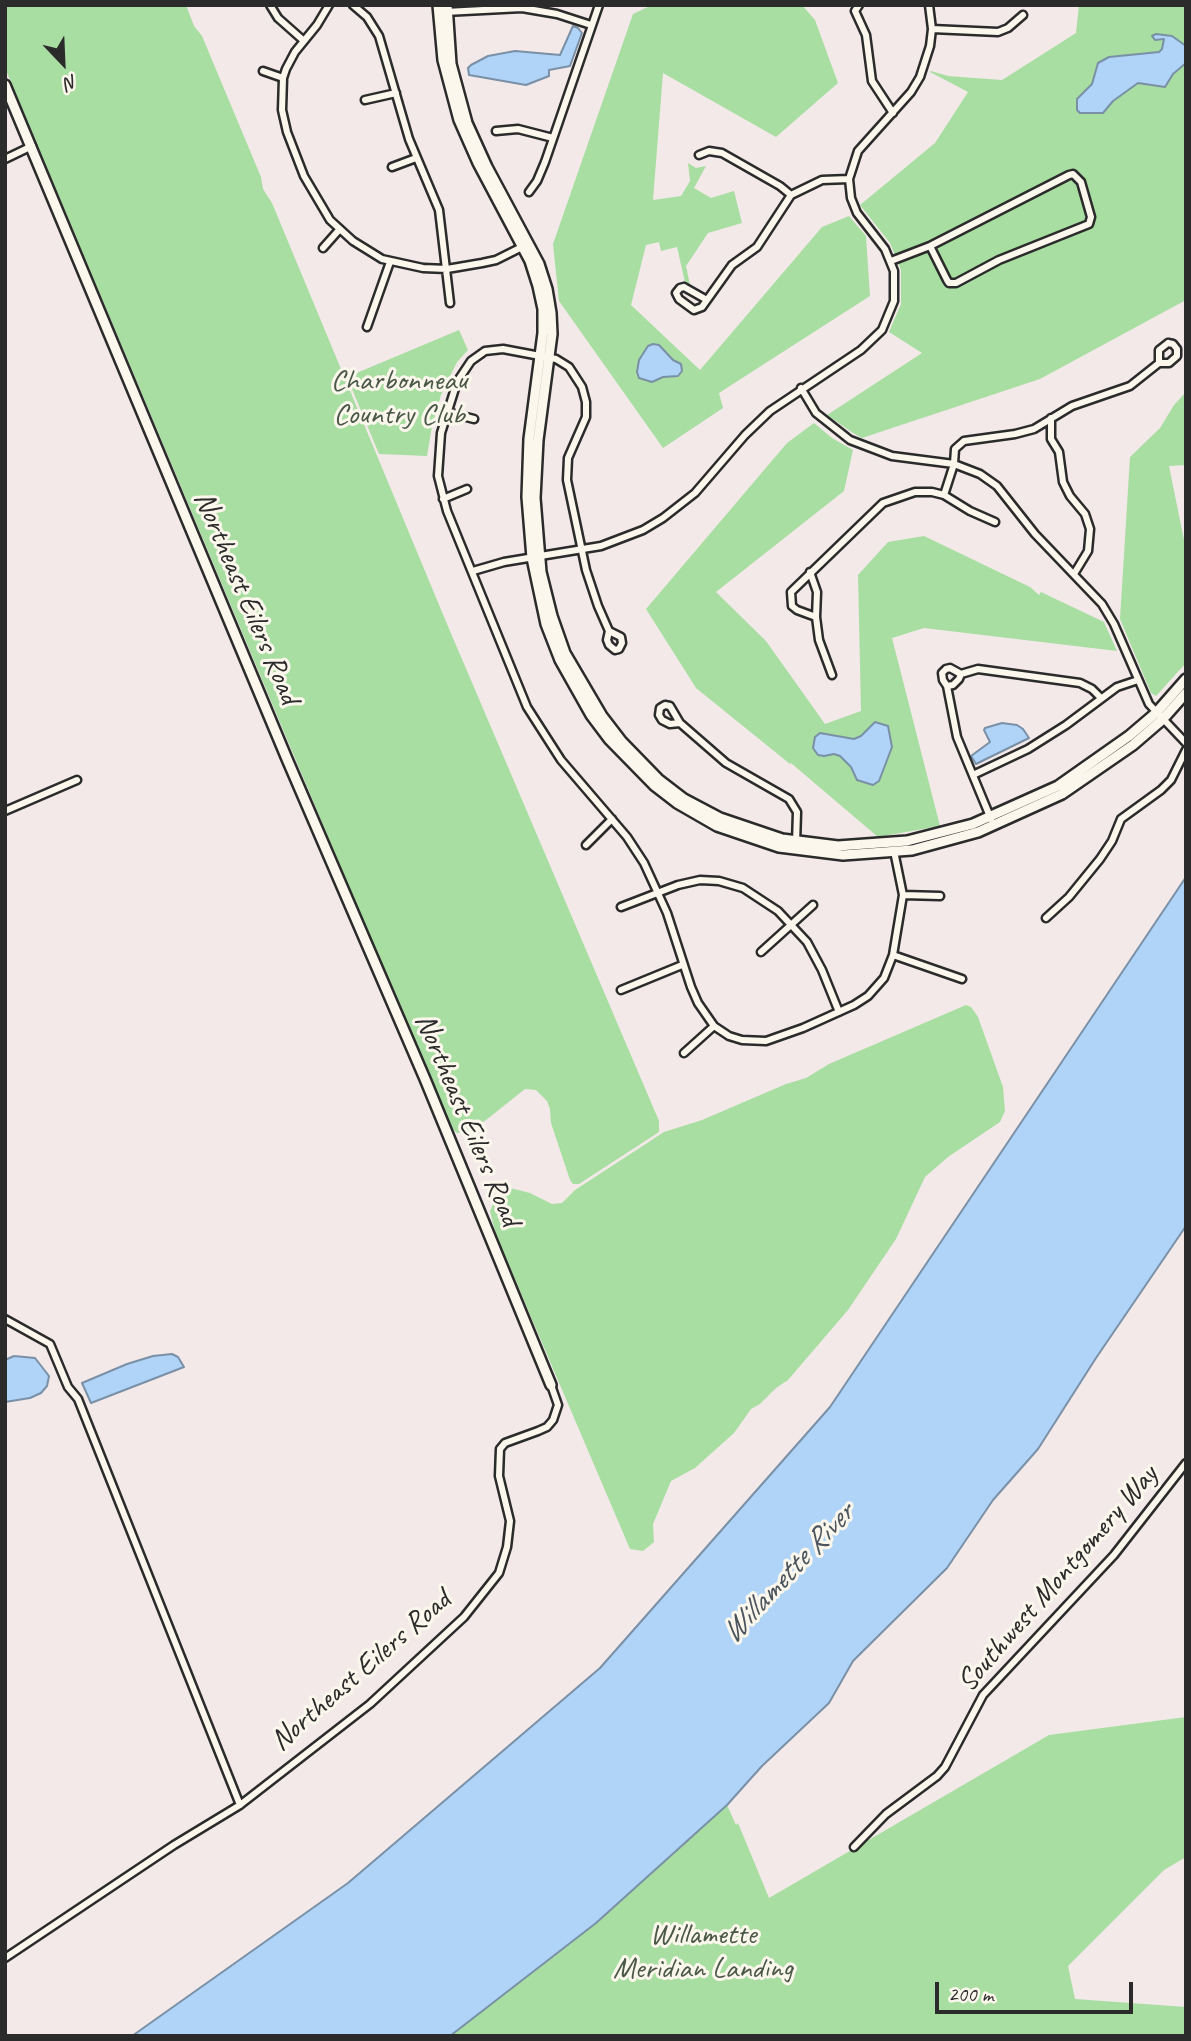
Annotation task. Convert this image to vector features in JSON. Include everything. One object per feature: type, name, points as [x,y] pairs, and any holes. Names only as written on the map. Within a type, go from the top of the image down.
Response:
[{"type":"street","points":[[270,5],[278,18],[304,41]]},
{"type":"street","points":[[330,5],[292,57],[283,78],[283,118],[292,147],[311,190],[339,230],[390,262],[423,268],[447,269],[496,260],[526,245]]},
{"type":"street","points":[[353,5],[376,29],[416,158],[439,210],[450,303]]},
{"type":"street","points":[[529,192],[537,181],[599,5]]},
{"type":"street","points":[[859,5],[855,11],[866,35],[872,80],[893,113]]},
{"type":"street","points":[[473,571],[494,564],[582,550],[643,530],[672,512],[695,493],[758,422],[801,388],[861,350],[881,330],[890,314],[895,294],[895,279],[891,261],[881,243],[857,213],[850,198],[849,179],[858,151],[893,113],[920,77],[929,52],[932,29],[929,5]]},
{"type":"street","points":[[592,25],[540,10],[442,9],[451,64],[467,123],[542,273],[549,301],[552,334],[545,356],[538,440],[535,558],[562,646],[580,681],[622,742],[657,779],[684,799],[738,825],[796,846],[893,848],[992,821],[1072,777],[1159,716],[1186,693]]},
{"type":"street","points":[[932,29],[998,32],[1008,28],[1023,15]]},
{"type":"street","points":[[263,71],[283,78]]},
{"type":"street","name":"Northeast Eilers Road","points":[[5,85],[425,1079],[558,1405],[548,1427],[505,1443],[500,1449],[499,1476],[510,1534],[499,1573],[443,1638],[370,1704],[240,1805],[170,1847],[5,1958]]},
{"type":"street","points":[[365,100],[396,93]]},
{"type":"street","points":[[496,131],[518,129],[553,138]]},
{"type":"street","points":[[5,159],[32,146]]},
{"type":"street","points":[[699,155],[709,151],[722,153],[791,195]]},
{"type":"street","points":[[392,167],[416,158]]},
{"type":"street","points":[[891,261],[930,246],[1062,178],[1073,174],[1081,182],[1091,217],[1089,223],[990,264],[956,283],[949,283],[930,246]]},
{"type":"street","points":[[707,300],[690,288],[680,288],[676,293],[679,299],[694,310],[702,307],[707,300],[732,265],[757,247],[791,195],[822,180],[849,179]]},
{"type":"street","points":[[323,248],[339,230]]},
{"type":"street","points":[[367,327],[390,262]]},
{"type":"street","points":[[609,631],[592,592],[567,473],[573,446],[584,423],[586,402],[582,387],[569,367],[545,356],[497,349],[480,354],[471,361],[457,382],[441,433],[438,461],[443,499],[505,656],[535,721],[561,760],[636,849],[667,913],[682,965],[698,1003],[714,1026],[736,1039],[766,1041],[803,1028],[868,996],[890,967],[903,895],[893,848]]},
{"type":"street","points":[[944,495],[954,464],[955,449],[964,441],[1034,429],[1072,406],[1130,386],[1159,363]]},
{"type":"street","points":[[801,388],[816,413],[850,440],[892,456],[954,464],[980,474],[997,486],[1035,534],[1106,610],[1138,680],[1159,716],[1186,743]]},
{"type":"street","points":[[447,412],[474,419]]},
{"type":"street","points":[[1051,418],[1051,439]]},
{"type":"street","points":[[1034,429],[1051,439],[1059,452],[1066,489],[1085,514],[1090,529],[1088,551],[1074,574]]},
{"type":"street","points":[[443,499],[467,489]]},
{"type":"street","points":[[816,617],[792,606],[790,598],[795,586],[883,503],[915,492],[932,492],[944,495],[995,522]]},
{"type":"street","points":[[810,572],[817,592],[819,640],[832,676]]},
{"type":"street","points":[[961,674],[950,668],[942,673],[954,726],[992,821]]},
{"type":"street","points":[[947,686],[957,681],[961,674],[978,669],[1087,685],[1101,698]]},
{"type":"street","points":[[1159,716],[1186,679]]},
{"type":"street","points":[[973,775],[1043,741],[1117,687],[1138,680]]},
{"type":"street","points":[[680,723],[737,771],[789,799],[797,812],[796,846]]},
{"type":"street","points":[[1046,918],[1069,897],[1100,859],[1112,841],[1121,819],[1171,780],[1186,750]]},
{"type":"street","points":[[5,811],[77,780]]},
{"type":"street","points":[[586,845],[612,819]]},
{"type":"street","points":[[621,907],[689,882],[719,881],[755,895],[792,924],[819,963],[839,1012]]},
{"type":"street","points":[[903,895],[940,896]]},
{"type":"street","points":[[761,952],[813,905]]},
{"type":"street","points":[[893,954],[962,979]]},
{"type":"street","points":[[621,990],[682,965]]},
{"type":"street","points":[[684,1053],[714,1026]]},
{"type":"street","points":[[5,1320],[50,1344],[68,1387],[81,1406],[240,1805]]},
{"type":"street","name":"Southwest Montgomery Way","points":[[854,1847],[886,1814],[945,1767],[983,1695],[1114,1555],[1186,1464]]},
{"type":"green space","points":[[5,5],[186,5],[194,26],[202,36],[261,177],[263,189],[272,203],[447,624],[659,1121],[659,1132],[579,1184],[573,1184],[570,1180],[551,1123],[547,1101],[536,1090],[525,1089],[466,1132],[457,1133],[450,1127],[5,68]]},
{"type":"green space","points":[[652,5],[802,5],[815,20],[838,83],[776,137],[663,73],[653,200],[681,196],[690,181],[688,163],[696,168],[706,166],[694,188],[711,198],[734,191],[742,223],[708,233],[686,266],[690,285],[685,282],[677,247],[661,251],[659,242],[646,245],[631,305],[700,370],[822,227],[849,216],[866,236],[870,296],[719,393],[723,408],[663,448],[559,301],[553,244],[633,14]]},
{"type":"green space","points":[[1079,5],[1186,5],[1186,300],[1040,379],[862,438],[827,415],[922,353],[889,332],[901,304],[901,270],[890,243],[860,205],[935,143],[968,92],[931,71],[948,76],[1002,80],[1076,33]]},
{"type":"green space","name":"Charbonneau Country Club","points":[[459,330],[468,350],[457,362],[441,395],[427,456],[379,454],[347,377]]},
{"type":"green space","points":[[1186,392],[1186,465],[1169,466],[1186,550],[1186,663],[1156,696],[1151,693],[1120,619],[1130,457],[1160,428],[1174,405]]},
{"type":"green space","points":[[814,423],[853,450],[844,491],[716,592],[766,641],[825,724],[861,711],[858,575],[888,542],[924,536],[1030,587],[1039,595],[1041,592],[1104,622],[1117,651],[924,628],[892,638],[940,826],[878,837],[791,763],[696,688],[646,609],[787,443]]},
{"type":"green space","points":[[966,1005],[971,1007],[978,1017],[1003,1087],[1005,1111],[1000,1122],[948,1157],[925,1177],[896,1239],[848,1310],[788,1380],[751,1409],[734,1433],[695,1468],[671,1481],[653,1524],[654,1542],[643,1551],[630,1549],[496,1235],[490,1211],[497,1195],[505,1188],[510,1188],[530,1193],[552,1204],[562,1203],[575,1190],[664,1132],[702,1120],[806,1078],[829,1064]]},
{"type":"green space","name":"Willamette Meridian Landing","points":[[1186,1717],[1186,1857],[1164,1870],[1068,1966],[1075,1999],[1186,2007],[1186,2036],[445,2036],[607,1913],[727,1805],[736,1825],[738,1823],[769,1898],[1049,1735]]},
{"type":"water","points":[[573,26],[582,33],[570,66],[549,70],[549,76],[526,85],[469,75],[468,68],[471,65],[488,56],[515,51],[560,55]]},
{"type":"water","points":[[1152,36],[1172,36],[1186,46],[1186,63],[1173,74],[1165,87],[1138,83],[1113,101],[1103,113],[1080,113],[1077,110],[1077,99],[1092,84],[1098,63],[1109,57],[1159,52],[1164,39],[1155,40]]},
{"type":"water","points":[[659,345],[673,360],[681,364],[682,371],[678,376],[663,377],[652,382],[639,378],[639,360],[648,346]]},
{"type":"water","points":[[875,722],[888,726],[892,747],[879,781],[873,785],[857,780],[851,767],[840,756],[818,755],[813,748],[815,737],[820,733],[854,739]]},
{"type":"water","points":[[1002,723],[1017,725],[1029,738],[976,764],[971,756],[990,742],[985,728]]},
{"type":"water","name":"Willamette River","points":[[1186,877],[1186,1226],[1038,1449],[993,1500],[947,1568],[853,1661],[829,1703],[762,1766],[727,1805],[596,1923],[450,2036],[132,2036],[348,1883],[600,1668],[830,1407]]},
{"type":"water","points":[[172,1354],[178,1357],[184,1367],[91,1403],[82,1383],[127,1364],[153,1356]]},
{"type":"water","points":[[14,1356],[35,1358],[49,1376],[47,1386],[41,1393],[30,1398],[5,1402],[5,1360]]}]
